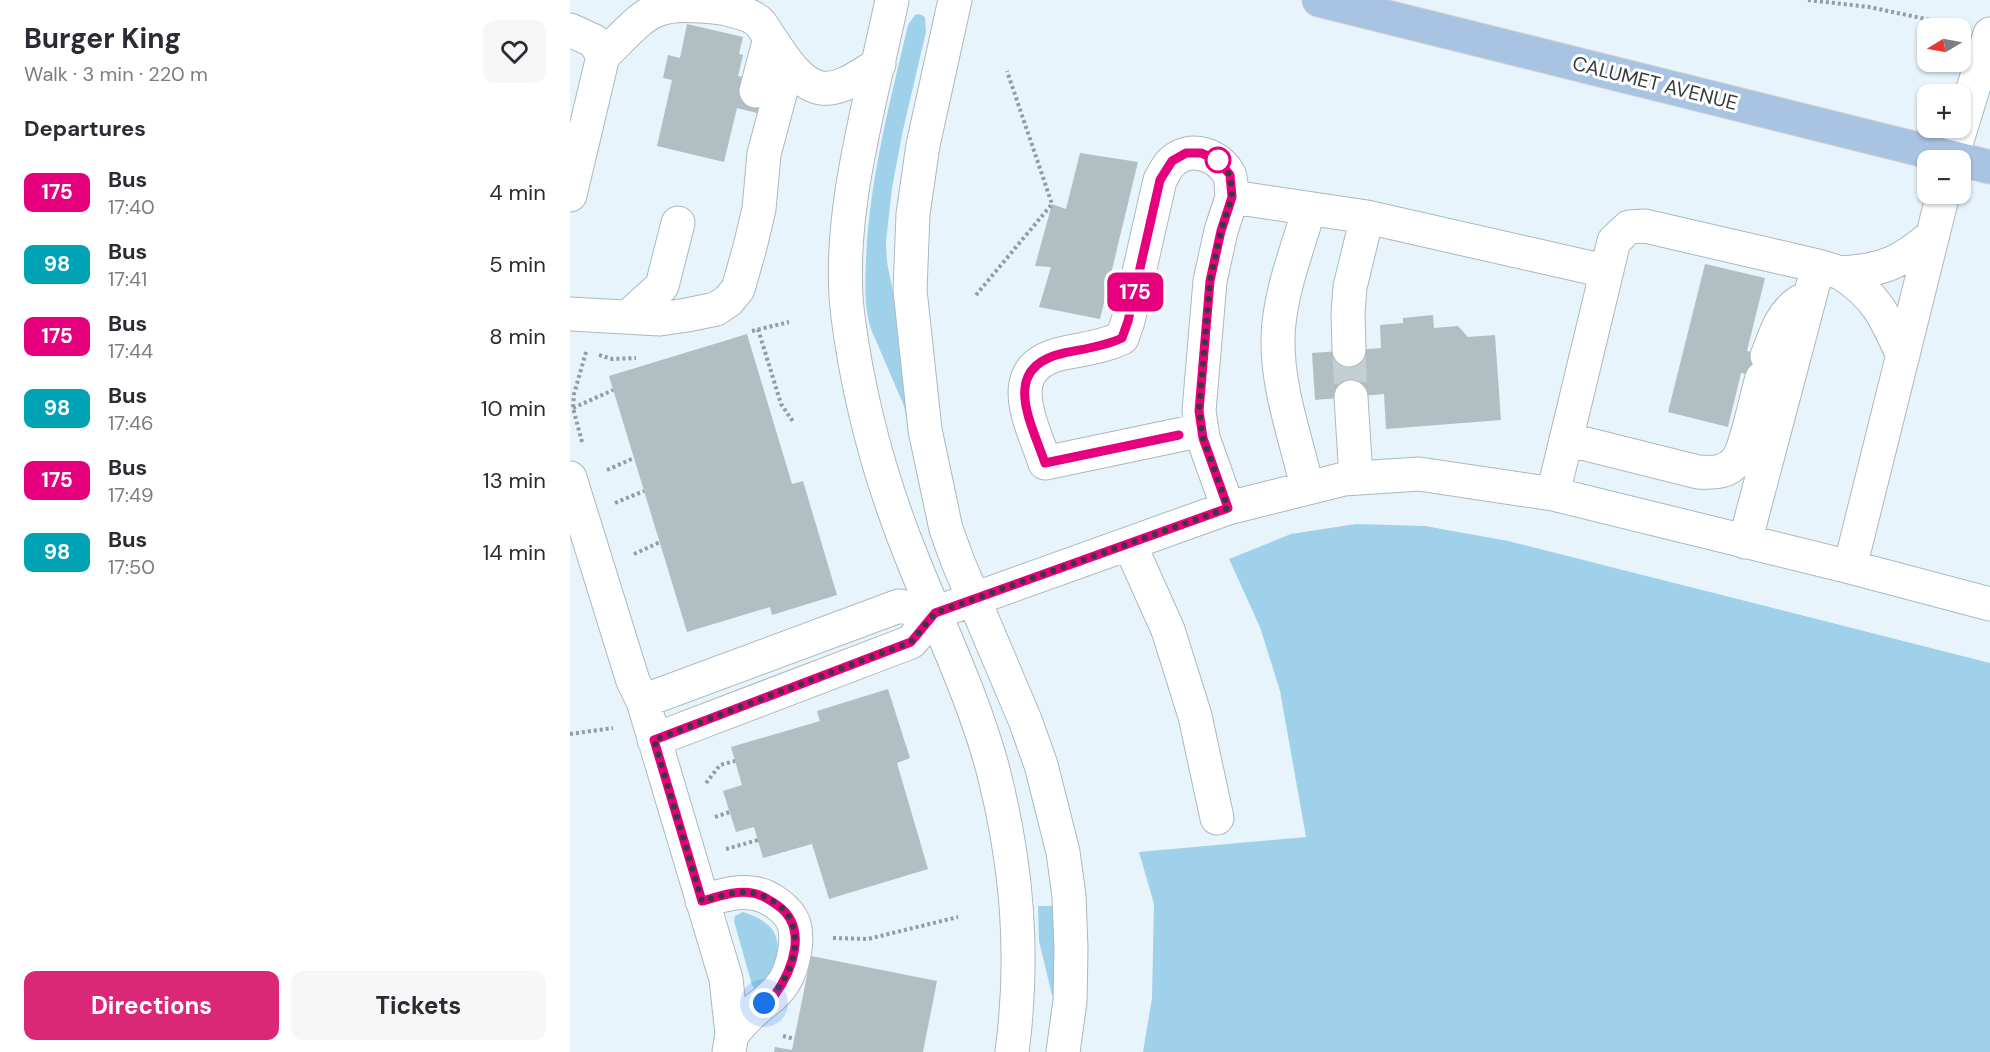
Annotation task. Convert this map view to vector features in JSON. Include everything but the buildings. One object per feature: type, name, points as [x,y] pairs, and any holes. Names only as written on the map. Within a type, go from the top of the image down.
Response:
[{"type":"main road","name":"CALUMET AVENUE","points":[[1319,0],[1360,4],[1918,150]]},
{"type":"main road","name":"CALUMET AVENUE","points":[[1971,163],[1990,167]]},
{"type":"street","points":[[892,0],[860,149],[850,216],[846,261],[848,314],[854,357],[886,487],[988,753],[1008,834],[1016,891],[1018,942],[1017,1011],[1012,1052]]},
{"type":"street","points":[[955,0],[923,145],[913,214],[910,290],[927,441],[946,529],[1035,747],[1054,811],[1063,852],[1069,896],[1071,949],[1070,1001],[1063,1052]]},
{"type":"street","points":[[570,195],[603,56],[642,15],[659,4],[674,1],[698,2],[740,12],[758,21],[779,51],[814,87],[824,89],[842,85],[879,64]]},
{"type":"street","points":[[570,30],[594,41],[603,56]]},
{"type":"street","points":[[1955,150],[1990,34]]},
{"type":"street","points":[[750,247],[741,184],[743,146],[753,101],[779,51]]},
{"type":"street","points":[[570,314],[660,319],[716,309],[728,302],[738,290],[759,209],[764,154],[779,51]]},
{"type":"street","points":[[1202,430],[1045,463],[1026,405],[1024,386],[1028,375],[1042,362],[1060,354],[1109,344],[1122,338],[1128,321],[1160,180],[1172,161],[1186,153],[1201,153],[1218,160],[1230,175],[1232,197],[1221,231],[1210,281],[1199,411],[1202,430],[1228,508]]},
{"type":"street","points":[[1232,197],[1367,217],[1605,271]]},
{"type":"street","points":[[1850,567],[1941,204]]},
{"type":"street","points":[[1307,487],[1282,388],[1278,339],[1283,298],[1309,209]]},
{"type":"street","points":[[1349,350],[1350,287],[1367,217]]},
{"type":"street","points":[[628,317],[662,286],[678,223]]},
{"type":"street","points":[[1553,494],[1605,271],[1614,241],[1629,227],[1646,226],[1829,269],[1856,282],[1874,300],[1886,318],[1903,356]]},
{"type":"street","points":[[1829,269],[1882,267],[1908,256],[1933,235]]},
{"type":"street","points":[[1566,439],[1698,472],[1713,473],[1727,469],[1738,459],[1779,324],[1792,307],[1808,297],[1829,269]]},
{"type":"street","points":[[1745,542],[1808,297]]},
{"type":"street","points":[[1351,397],[1356,478]]},
{"type":"street","points":[[654,740],[911,642],[935,613],[1228,508],[1344,479],[1419,474],[1553,494],[1990,604]]},
{"type":"street","points":[[570,478],[633,681],[643,701],[726,979],[730,1043]]},
{"type":"street","points":[[1130,545],[1168,630],[1195,716],[1217,818]]},
{"type":"street","points":[[643,701],[899,606],[935,613]]},
{"type":"street","points":[[702,901],[737,892],[754,893],[771,900],[786,911],[794,923],[795,939],[792,961],[785,981],[774,996],[754,1011],[730,1043]]},
{"type":"path","points":[[1808,0],[1869,7],[1990,34]]},
{"type":"path","points":[[976,295],[1052,204],[1007,71]]},
{"type":"path","points":[[747,332],[789,322]]},
{"type":"path","points":[[758,329],[781,404],[794,423]]},
{"type":"path","points":[[583,445],[573,408],[574,394],[586,352],[612,359],[640,357]]},
{"type":"path","points":[[573,408],[614,390]]},
{"type":"path","points":[[603,472],[634,458]]},
{"type":"path","points":[[614,504],[644,490]]},
{"type":"path","points":[[629,556],[660,542]]},
{"type":"path","points":[[570,734],[613,728]]},
{"type":"path","points":[[700,791],[720,765],[735,761]]},
{"type":"path","points":[[719,851],[758,840]]},
{"type":"path","points":[[825,937],[846,940],[868,939],[958,917]]},
{"type":"shaded area","points":[[915,15],[925,17],[926,32],[903,130],[892,188],[886,242],[887,262],[899,322],[910,438],[904,406],[871,329],[866,304],[865,278],[871,201],[881,142],[908,25]]},
{"type":"shaded area","points":[[1356,524],[1425,526],[1508,541],[1990,663],[1990,1052],[1143,1052],[1152,998],[1154,904],[1139,852],[1306,837],[1280,691],[1260,627],[1229,559],[1291,534]]},
{"type":"shaded area","points":[[1038,906],[1056,906],[1054,998],[1039,941]]},
{"type":"shaded area","points":[[743,912],[768,925],[777,941],[776,962],[768,988],[755,989],[752,985],[734,921],[735,916]]},
{"type":"tunnel","points":[[1349,350],[1351,397]]},
{"type":"bus line","name":"175","points":[[774,996],[785,981],[792,961],[795,939],[794,923],[786,911],[771,900],[754,893],[737,892],[702,901],[654,740],[911,642],[935,613],[1228,508],[1203,438],[1199,411],[1210,281],[1221,231],[1232,197],[1230,175],[1218,160],[1201,153],[1186,153],[1172,161],[1160,180],[1128,321],[1122,338],[1109,344],[1060,354],[1042,362],[1028,375],[1024,386],[1026,405],[1045,463],[1179,435]]},
{"type":"route","points":[[764,1003],[774,996],[785,981],[792,961],[795,939],[794,923],[786,911],[771,900],[754,893],[737,892],[702,901],[654,740],[911,642],[935,613],[1228,508],[1203,438],[1199,411],[1210,281],[1221,231],[1232,197],[1230,175],[1218,160]]}]
